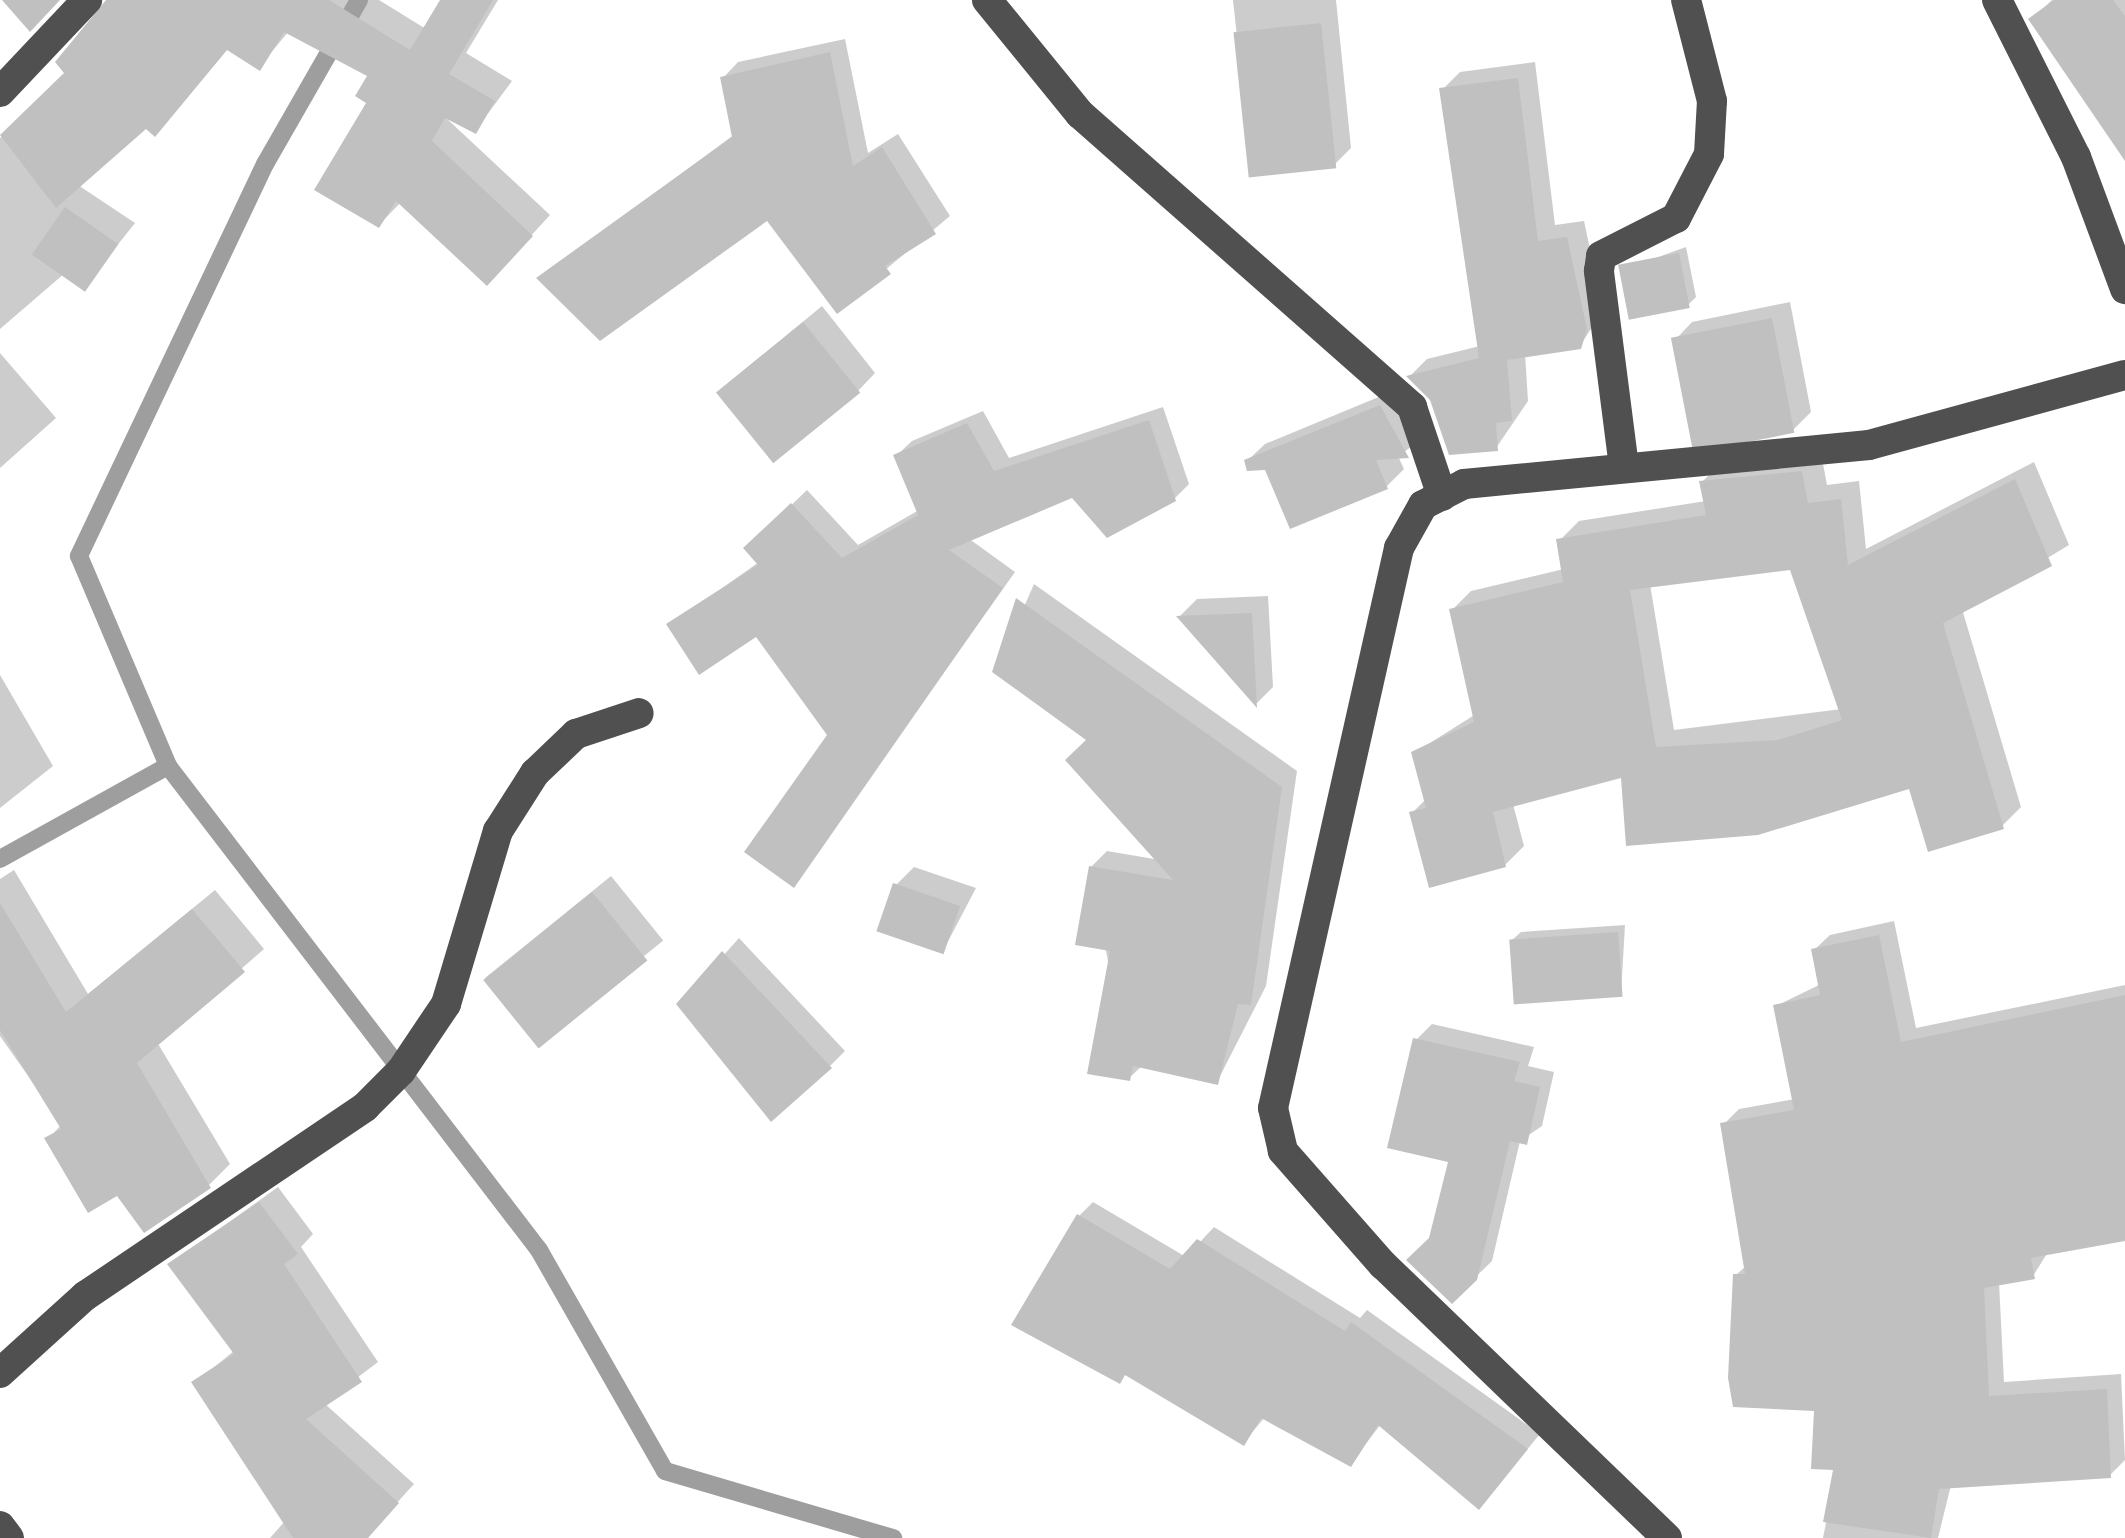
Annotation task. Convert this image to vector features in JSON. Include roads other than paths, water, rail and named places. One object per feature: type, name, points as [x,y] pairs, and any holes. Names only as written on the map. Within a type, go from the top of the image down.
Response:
[{"type":"street","points":[[0,92],[87,0]]},
{"type":"street","points":[[987,0],[1081,113],[1412,407],[1442,496]]},
{"type":"street","points":[[1624,466],[1599,272],[1601,256],[1676,218],[1709,154],[1712,101],[1685,0]]},
{"type":"street","points":[[1997,0],[2076,157],[2125,289]]},
{"type":"street","points":[[1667,1538],[1310,1191],[1282,1151],[1273,1108],[1399,548],[1442,496],[1464,484],[1869,446],[2125,375]]},
{"type":"street","points":[[0,1373],[85,1296],[365,1107],[401,1071],[446,1004],[498,831],[535,773],[576,734],[639,713]]},
{"type":"street","points":[[0,1526],[9,1538]]},
{"type":"waterway","points":[[359,0],[265,164],[79,556],[168,766],[539,1250],[665,1471],[893,1538]]},
{"type":"waterway","points":[[0,859],[168,766]]}]
